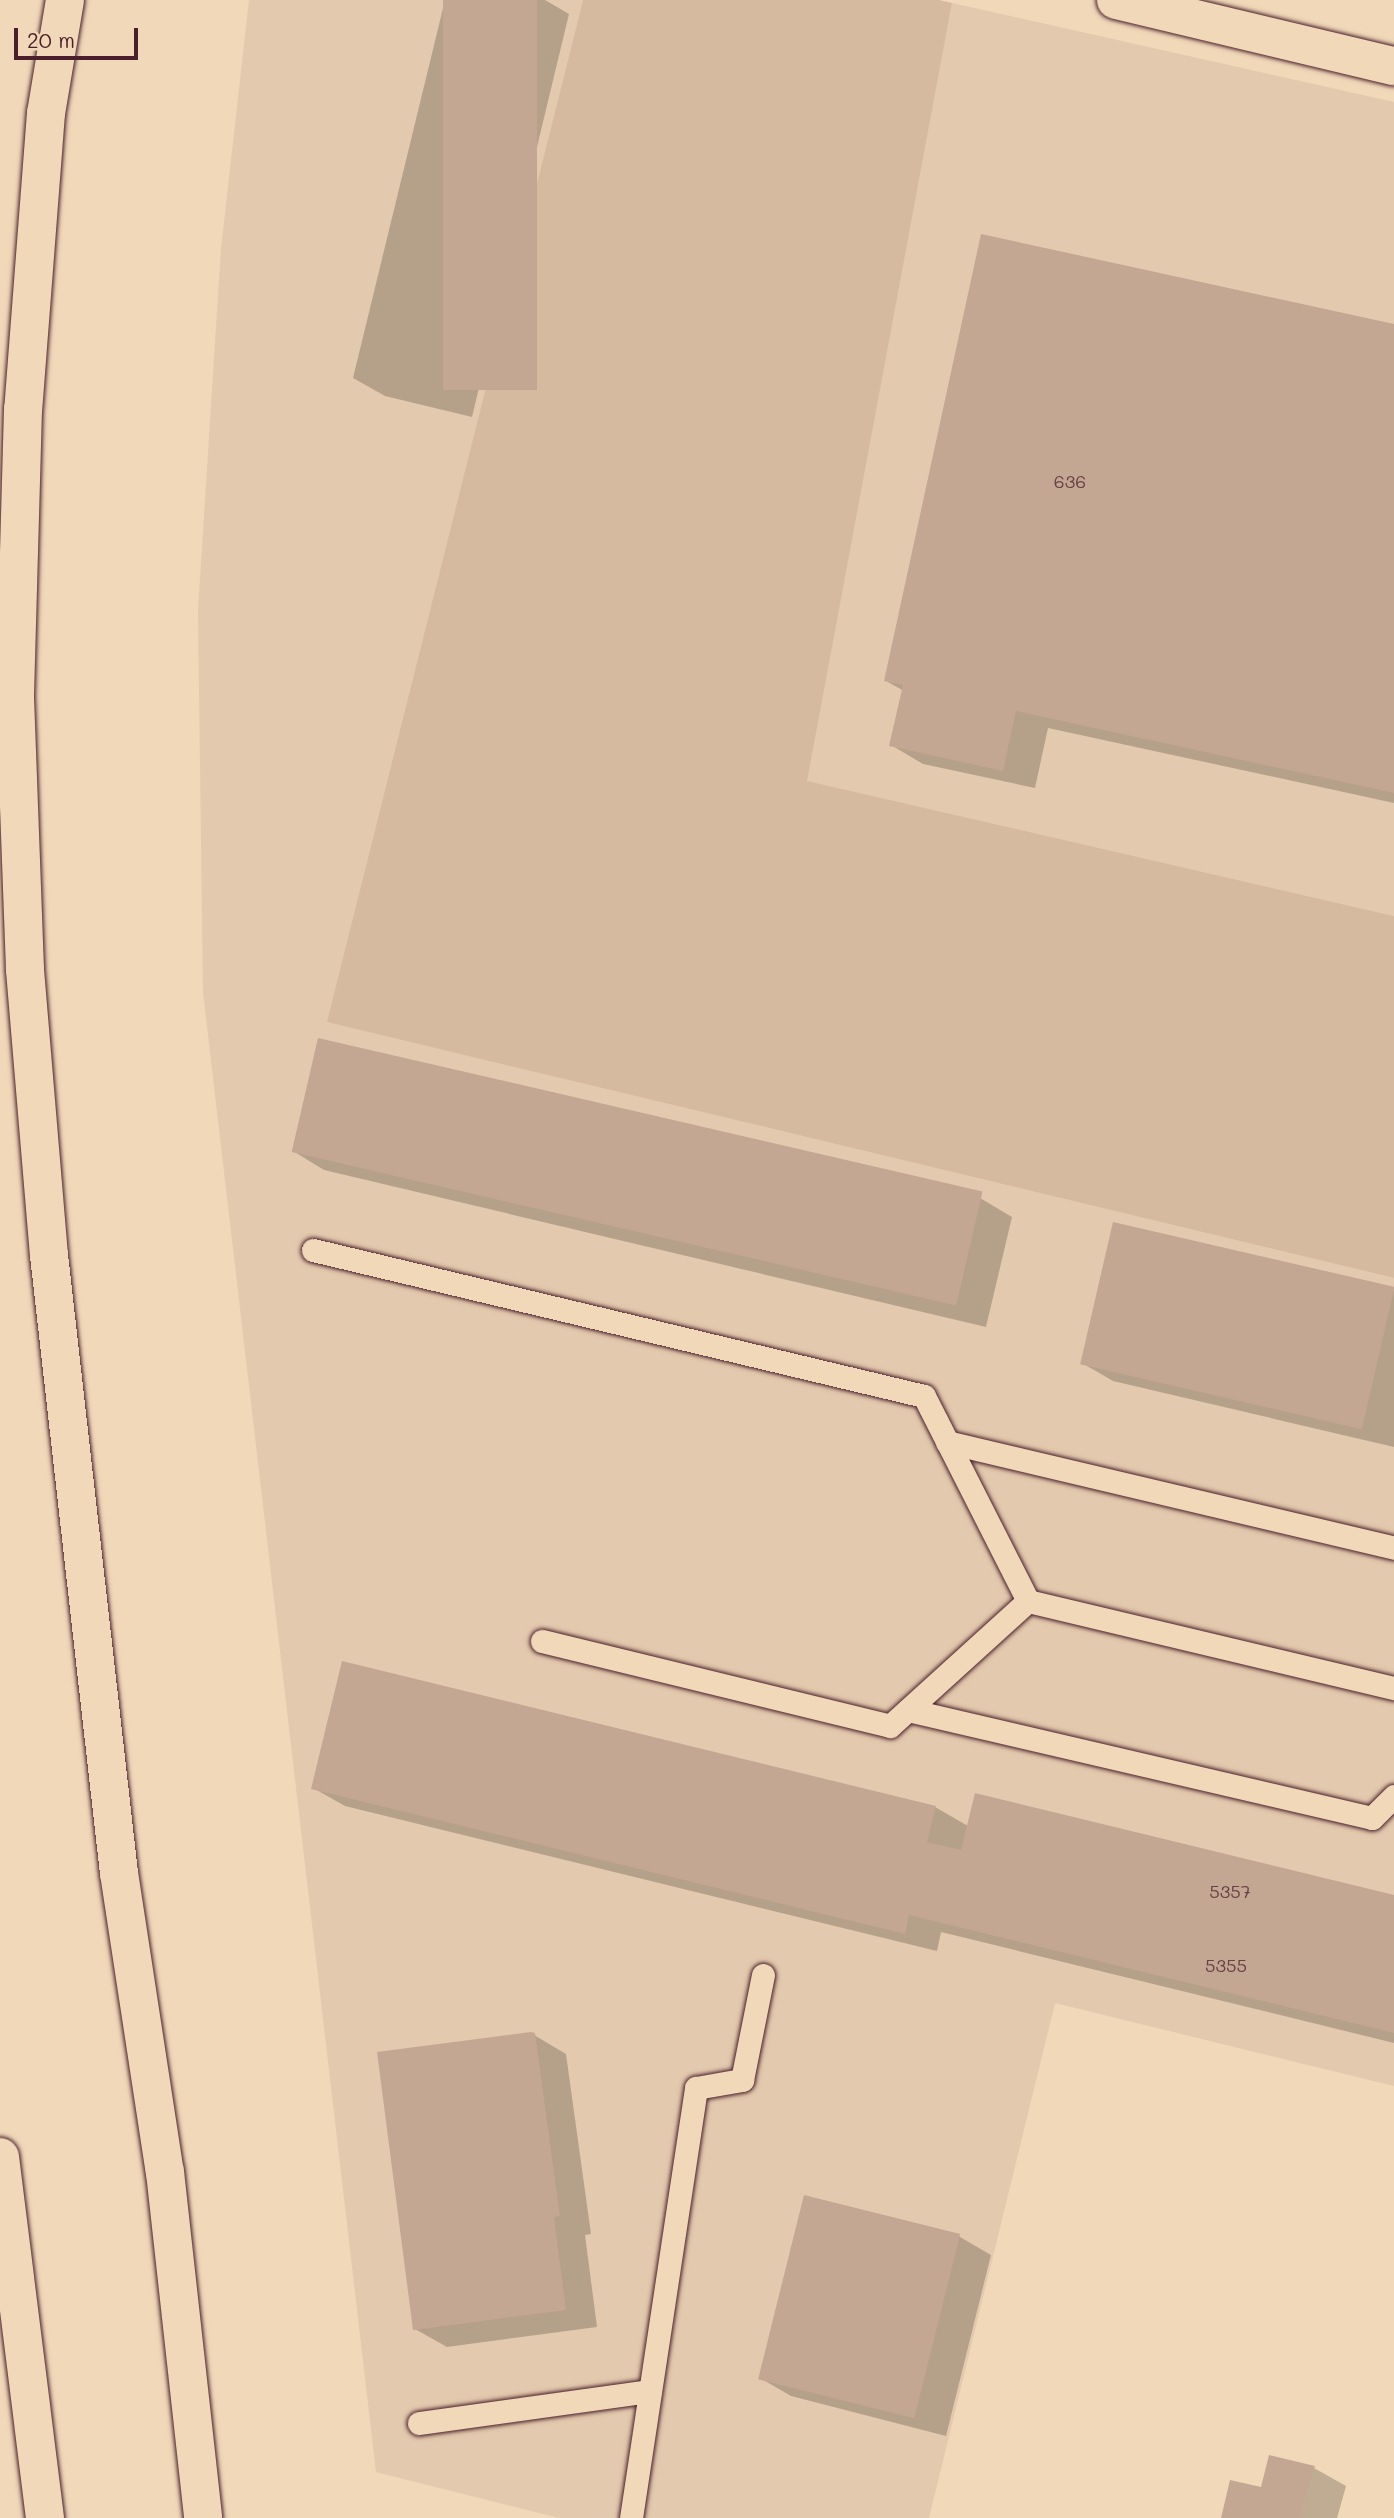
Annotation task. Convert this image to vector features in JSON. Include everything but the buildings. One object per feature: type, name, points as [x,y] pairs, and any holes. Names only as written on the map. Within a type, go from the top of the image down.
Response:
[{"type":"main road","points":[[65,0],[46,113],[23,409],[15,697],[25,970],[49,1255],[119,1873],[165,2172],[203,2518]]},
{"type":"main road","points":[[1116,0],[1394,66]]},
{"type":"main road","points":[[0,2157],[45,2518]]},
{"type":"lane","points":[[313,1250],[924,1396],[1028,1601],[1394,1688]]},
{"type":"lane","points":[[947,1441],[1394,1548]]},
{"type":"lane","points":[[542,1642],[890,1726],[1028,1601]]},
{"type":"lane","points":[[908,1710],[1372,1818],[1394,1796]]},
{"type":"lane","points":[[631,2518],[696,2088],[742,2080],[763,1975]]},
{"type":"lane","points":[[419,2423],[650,2391]]},
{"type":"shaded area","points":[[249,0],[583,0],[328,1022],[1394,1278],[1394,2086],[1055,2003],[929,2518],[559,2518],[376,2472],[203,992],[198,610],[221,249]]},
{"type":"shaded area","points":[[583,0],[939,0],[952,3],[807,781],[1394,916],[1394,1278],[327,1022]]},
{"type":"shaded area","points":[[952,3],[1394,102],[1394,916],[806,782]]}]
